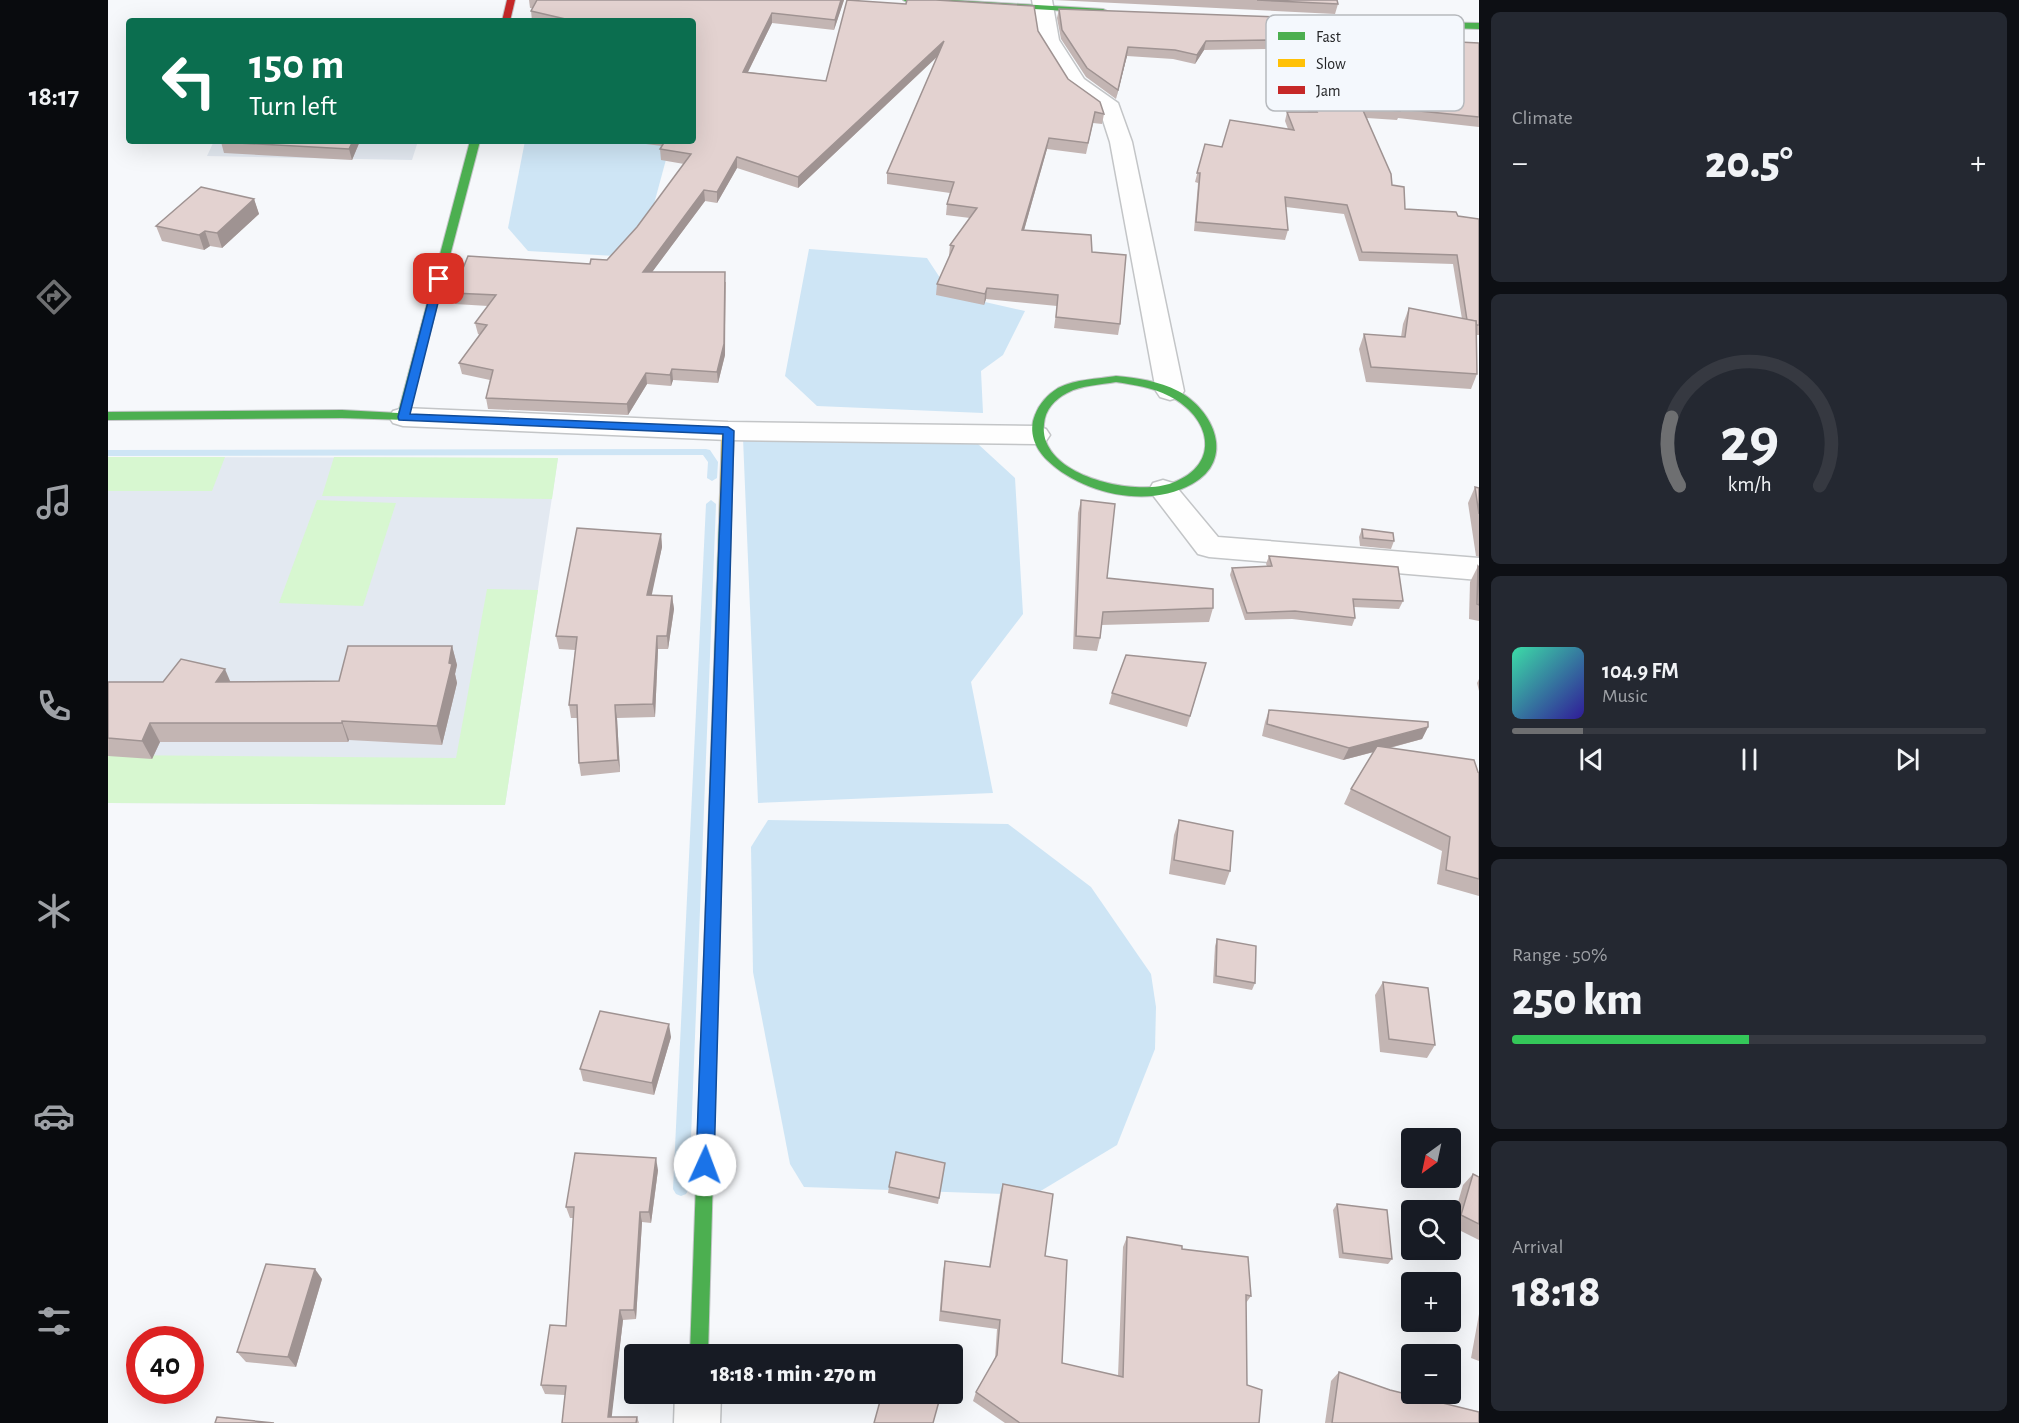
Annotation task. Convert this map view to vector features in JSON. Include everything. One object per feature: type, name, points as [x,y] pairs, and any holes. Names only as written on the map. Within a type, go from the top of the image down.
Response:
[{"type":"street","points":[[507,18],[511,0]]},
{"type":"street","points":[[907,0],[1042,4],[1114,12]]},
{"type":"street","points":[[1042,4],[1049,40],[1076,83],[1110,108],[1121,142],[1170,391]]},
{"type":"street","points":[[1464,26],[1479,26]]},
{"type":"street","points":[[403,417],[474,144]]},
{"type":"street","points":[[1116,379],[1144,383],[1170,391],[1191,405],[1207,421],[1214,439],[1211,458],[1200,473],[1179,486],[1151,492],[1120,492],[1089,485],[1064,472],[1045,454],[1036,435],[1037,416],[1048,400],[1089,381],[1116,379]]},
{"type":"street","points":[[108,416],[342,414],[728,431],[1036,435]]},
{"type":"street","points":[[699,1344],[728,431]]},
{"type":"street","points":[[1163,490],[1209,547],[1479,569]]},
{"type":"street","points":[[697,1423],[698,1404]]},
{"type":"shaded area","points":[[213,144],[417,144],[412,160],[207,156]]},
{"type":"shaded area","points":[[108,457],[558,458],[505,805],[108,803]]},
{"type":"green space","points":[[108,457],[225,457],[212,491],[108,491]]},
{"type":"green space","points":[[334,457],[558,458],[552,499],[322,496]]},
{"type":"green space","points":[[317,500],[396,503],[363,606],[279,603]]},
{"type":"green space","points":[[487,589],[538,590],[505,805],[108,803],[108,755],[456,758]]},
{"type":"water","points":[[524,144],[670,144],[654,204],[615,256],[528,251],[508,228]]},
{"type":"water","points":[[809,249],[927,258],[946,287],[985,302],[1025,311],[1003,355],[981,371],[983,413],[817,406],[785,376]]},
{"type":"water","points":[[743,438],[978,444],[1015,478],[1023,614],[971,682],[993,793],[758,803]]},
{"type":"water","points":[[768,820],[1008,824],[1091,887],[1151,974],[1156,1007],[1155,1049],[1117,1145],[1034,1195],[804,1187],[790,1164],[753,972],[751,847]]},
{"type":"building","points":[[537,0],[841,0],[835,20],[772,13],[743,72],[826,81],[847,0],[906,4],[907,0],[936,0],[1034,6],[1038,31],[1068,79],[1100,102],[1104,114],[1095,112],[1088,143],[1049,138],[1022,230],[1091,235],[1092,252],[1126,255],[1120,324],[1056,317],[1058,295],[987,288],[985,294],[937,284],[954,246],[950,245],[977,208],[947,204],[954,182],[887,173],[944,41],[798,177],[737,157],[717,192],[704,190],[643,272],[725,272],[724,344],[717,372],[672,369],[670,375],[646,373],[627,404],[486,398],[493,370],[459,363],[487,325],[475,323],[496,295],[453,293],[468,256],[590,264],[591,259],[607,260],[637,227],[691,154],[660,149],[663,144],[696,144],[696,18],[561,18],[531,11]]},
{"type":"building","points":[[1257,0],[1337,0],[1338,4]]},
{"type":"building","points":[[1059,9],[1266,17],[1266,40],[1206,41],[1197,55],[1175,50],[1128,47],[1118,90],[1087,68],[1062,30]]},
{"type":"building","points":[[1464,42],[1479,43],[1479,117],[1419,111],[1464,111]]},
{"type":"building","points":[[1363,111],[1391,174],[1392,185],[1404,187],[1405,209],[1456,212],[1458,216],[1479,219],[1479,325],[1476,325],[1476,321],[1467,320],[1457,255],[1362,252],[1347,205],[1285,197],[1288,230],[1196,222],[1200,173],[1197,173],[1205,144],[1222,147],[1230,120],[1294,130],[1287,112]]},
{"type":"building","points":[[258,144],[352,144],[349,149]]},
{"type":"building","points":[[201,187],[254,199],[217,233],[205,231],[199,235],[156,226]]},
{"type":"building","points":[[1409,308],[1476,321],[1477,374],[1371,367],[1364,334],[1405,337]]},
{"type":"building","points":[[1475,487],[1479,488],[1479,514]]},
{"type":"building","points":[[1081,500],[1115,504],[1107,578],[1213,589],[1213,608],[1103,612],[1100,638],[1076,636]]},
{"type":"building","points":[[577,528],[661,534],[647,595],[672,596],[667,636],[657,636],[653,704],[615,705],[618,760],[579,763],[577,705],[569,705],[577,637],[556,636]]},
{"type":"building","points":[[1362,529],[1393,533],[1394,541],[1363,538]]},
{"type":"building","points":[[1269,556],[1398,567],[1403,601],[1353,599],[1355,618],[1295,611],[1247,613],[1232,568],[1272,566]]},
{"type":"building","points":[[1479,567],[1479,605],[1477,604]]},
{"type":"building","points":[[348,646],[452,646],[449,663],[452,664],[437,726],[342,721],[342,723],[150,723],[142,741],[108,738],[108,682],[163,682],[181,659],[225,669],[216,682],[339,681]]},
{"type":"building","points":[[1126,655],[1206,663],[1190,716],[1112,693]]},
{"type":"building","points":[[1269,710],[1428,722],[1428,727],[1349,748],[1267,724]]},
{"type":"building","points":[[1377,746],[1474,760],[1479,773],[1479,879],[1446,870],[1450,837],[1351,789]]},
{"type":"building","points":[[1179,820],[1233,831],[1230,871],[1174,860]]},
{"type":"building","points":[[1217,939],[1256,946],[1255,983],[1216,976]]},
{"type":"building","points":[[1383,982],[1428,988],[1435,1045],[1389,1039]]},
{"type":"building","points":[[600,1011],[669,1024],[652,1083],[580,1069]]},
{"type":"building","points":[[896,1152],[945,1163],[939,1198],[889,1187]]},
{"type":"building","points":[[575,1153],[656,1158],[649,1212],[640,1212],[634,1310],[620,1310],[608,1417],[637,1417],[636,1423],[562,1423],[566,1386],[541,1385],[550,1325],[566,1326],[574,1207],[566,1207]]},
{"type":"building","points":[[1473,1174],[1479,1177],[1479,1224],[1461,1215]]},
{"type":"building","points":[[1003,1184],[1053,1194],[1045,1256],[1067,1260],[1062,1363],[1123,1377],[1127,1237],[1182,1246],[1182,1249],[1248,1257],[1251,1296],[1246,1295],[1247,1385],[1262,1390],[1259,1423],[1020,1423],[976,1392],[997,1355],[1000,1320],[941,1311],[945,1261],[990,1267]]},
{"type":"building","points":[[1337,1204],[1387,1210],[1392,1259],[1343,1253]]},
{"type":"building","points":[[266,1264],[315,1269],[288,1357],[237,1352]]},
{"type":"building","points":[[1339,1372],[1401,1393],[1401,1404],[1447,1404],[1479,1412],[1479,1423],[1332,1423]]},
{"type":"building","points":[[879,1404],[938,1404],[933,1423],[874,1423]]},
{"type":"building","points":[[217,1417],[274,1423],[215,1423]]},
{"type":"waterway","points":[[108,453],[706,452],[713,462],[712,478]]},
{"type":"waterway","points":[[681,1189],[711,504]]},
{"type":"traffic: fast","points":[[907,0],[1103,11]]},
{"type":"traffic: fast","points":[[1464,26],[1479,26]]},
{"type":"traffic: fast","points":[[108,416],[342,414],[403,417],[474,144]]},
{"type":"traffic: fast","points":[[1116,379],[1146,384],[1174,393],[1196,410],[1204,422],[1211,441],[1209,459],[1202,471],[1187,482],[1169,488],[1127,491],[1106,488],[1086,481],[1069,472],[1047,453],[1037,429],[1038,420],[1047,403],[1071,387],[1116,379]]},
{"type":"traffic: fast","points":[[699,1344],[725,523]]},
{"type":"traffic: slow","points":[[725,523],[728,431]]},
{"type":"traffic: jam","points":[[507,18],[511,0]]},
{"type":"route","points":[[439,279],[403,417],[728,431],[705,1165]]}]
